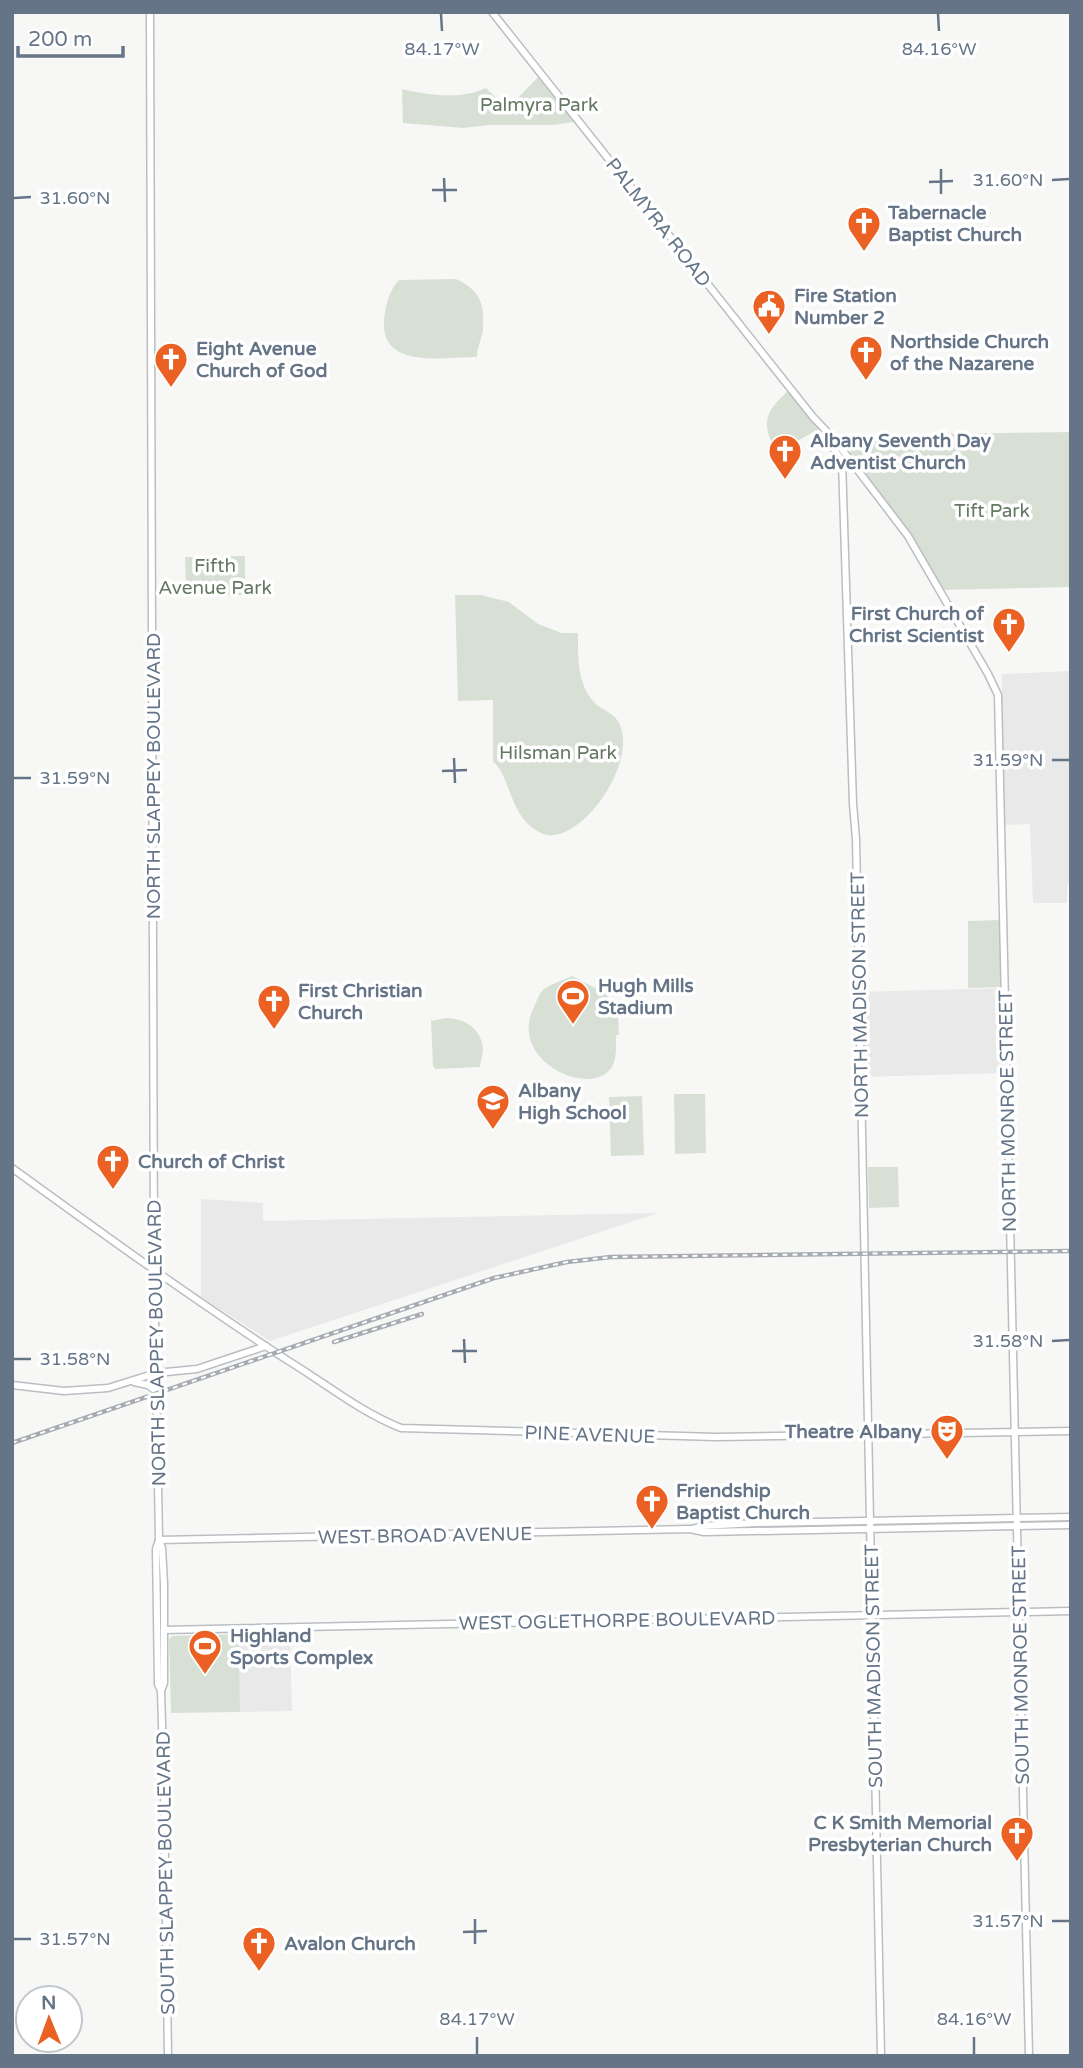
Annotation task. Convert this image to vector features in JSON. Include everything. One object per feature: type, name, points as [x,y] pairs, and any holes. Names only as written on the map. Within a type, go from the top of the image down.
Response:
[{"type":"main road","name":"NORTH SLAPPEY BOULEVARD","points":[[150,12],[155,1294],[159,1540],[162,1548],[164,1630]]},
{"type":"main road","name":"PALMYRA ROAD","points":[[492,12],[908,536],[998,695]]},
{"type":"main road","name":"PALMYRA ROAD","points":[[826,432],[829,442],[842,461]]},
{"type":"main road","name":"NORTH MADISON STREET","points":[[842,461],[856,849],[870,1529]]},
{"type":"main road","name":"NORTH MONROE STREET","points":[[998,695],[1017,1526]]},
{"type":"main road","name":"PINE AVENUE","points":[[12,1168],[175,1286],[368,1412],[401,1428],[716,1437],[1071,1431]]},
{"type":"main road","points":[[155,1294],[163,1285],[175,1286]]},
{"type":"main road","points":[[12,1385],[44,1390],[88,1391],[156,1373],[197,1368],[266,1346]]},
{"type":"main road","points":[[132,1381],[148,1385],[156,1391]]},
{"type":"main road","name":"WEST BROAD AVENUE","points":[[690,1530],[718,1524],[1071,1517]]},
{"type":"main road","name":"WEST BROAD AVENUE","points":[[159,1540],[1071,1525]]},
{"type":"main road","name":"SOUTH MONROE STREET","points":[[1017,1526],[1028,2056]]},
{"type":"main road","name":"SOUTH MADISON STREET","points":[[870,1529],[881,2056]]},
{"type":"main road","name":"NORTH SLAPPEY BOULEVARD","points":[[156,1619],[156,1549],[159,1540]]},
{"type":"main road","name":"WEST OGLETHORPE BOULEVARD","points":[[164,1630],[1071,1611]]},
{"type":"main road","points":[[156,1619],[164,1630],[157,1642]]},
{"type":"main road","name":"SOUTH SLAPPEY BOULEVARD","points":[[156,1619],[158,1684],[161,1691]]},
{"type":"main road","name":"SOUTH SLAPPEY BOULEVARD","points":[[164,1630],[164,1683],[161,1691],[168,2056]]},
{"type":"shaded area","points":[[1071,671],[1071,884],[1067,885],[1067,903],[1033,903],[1030,824],[1003,825],[1002,674]]},
{"type":"shaded area","points":[[1004,988],[1005,1073],[860,1077],[859,992]]},
{"type":"shaded area","points":[[201,1199],[263,1203],[263,1221],[658,1213],[270,1341],[201,1297]]},
{"type":"shaded area","points":[[290,1633],[292,1711],[240,1712],[239,1634]]},
{"type":"green space","name":"Palmyra Park","points":[[541,74],[579,121],[554,125],[490,125],[463,128],[403,123],[402,89],[455,95],[486,88],[507,109]]},
{"type":"green space","points":[[456,279],[476,293],[482,305],[483,329],[477,357],[433,359],[404,354],[393,347],[386,337],[384,321],[388,299],[399,280]]},
{"type":"green space","points":[[791,388],[825,431],[813,432],[777,453],[768,433],[768,417],[776,403]]},
{"type":"green space","name":"Tift Park","points":[[1071,432],[1071,587],[940,590],[907,534],[862,477],[855,465],[849,439],[853,435]]},
{"type":"green space","name":"Fifth Avenue Park","points":[[245,556],[245,595],[186,596],[185,557]]},
{"type":"green space","name":"Hilsman Park","points":[[455,595],[481,595],[509,602],[538,624],[562,633],[578,633],[580,671],[585,689],[596,704],[618,721],[623,737],[619,765],[606,793],[588,816],[565,832],[544,834],[529,825],[521,816],[499,768],[493,762],[493,700],[458,701]]},
{"type":"green space","points":[[1002,920],[1004,987],[968,988],[968,921]]},
{"type":"green space","name":"Hugh Mills Stadium","points":[[572,976],[605,993],[618,1010],[619,1035],[616,1035],[615,1060],[602,1076],[587,1079],[571,1077],[542,1059],[532,1045],[529,1028],[540,994],[549,986]]},
{"type":"green space","points":[[446,1018],[460,1020],[476,1031],[483,1050],[480,1067],[435,1069],[431,1021]]},
{"type":"green space","points":[[674,1094],[705,1094],[706,1153],[675,1154]]},
{"type":"green space","points":[[642,1096],[644,1155],[611,1156],[609,1097]]},
{"type":"green space","points":[[868,1167],[898,1167],[899,1207],[869,1208]]},
{"type":"green space","name":"Highland Sports Complex","points":[[239,1634],[240,1712],[171,1713],[169,1640],[172,1636]]},
{"type":"railway","points":[[12,1443],[494,1278],[567,1262],[611,1257],[1071,1251]]},
{"type":"railway","points":[[334,1342],[422,1314]]},
{"type":"place","name":"Tabernacle Baptist Church","points":[[864,253]]},
{"type":"place","name":"Fire Station Number 2","points":[[769,336]]},
{"type":"place","name":"Northside Church of the Nazarene","points":[[866,382]]},
{"type":"place","name":"Eight Avenue Church of God","points":[[171,389]]},
{"type":"place","name":"Albany Seventh Day Adventist Church","points":[[785,481]]},
{"type":"place","name":"First Church of Christ Scientist","points":[[1009,654]]},
{"type":"place","name":"Hugh Mills Stadium","points":[[573,1026]]},
{"type":"place","name":"First Christian Church","points":[[274,1031]]},
{"type":"place","name":"Albany High School","points":[[493,1131]]},
{"type":"place","name":"Church of Christ","points":[[113,1191]]},
{"type":"place","name":"Theatre Albany","points":[[947,1461]]},
{"type":"place","name":"Friendship Baptist Church","points":[[652,1531]]},
{"type":"place","name":"Highland Sports Complex","points":[[205,1676]]},
{"type":"place","name":"C K Smith Memorial Presbyterian Church","points":[[1017,1863]]},
{"type":"place","name":"Avalon Church","points":[[259,1973]]}]
